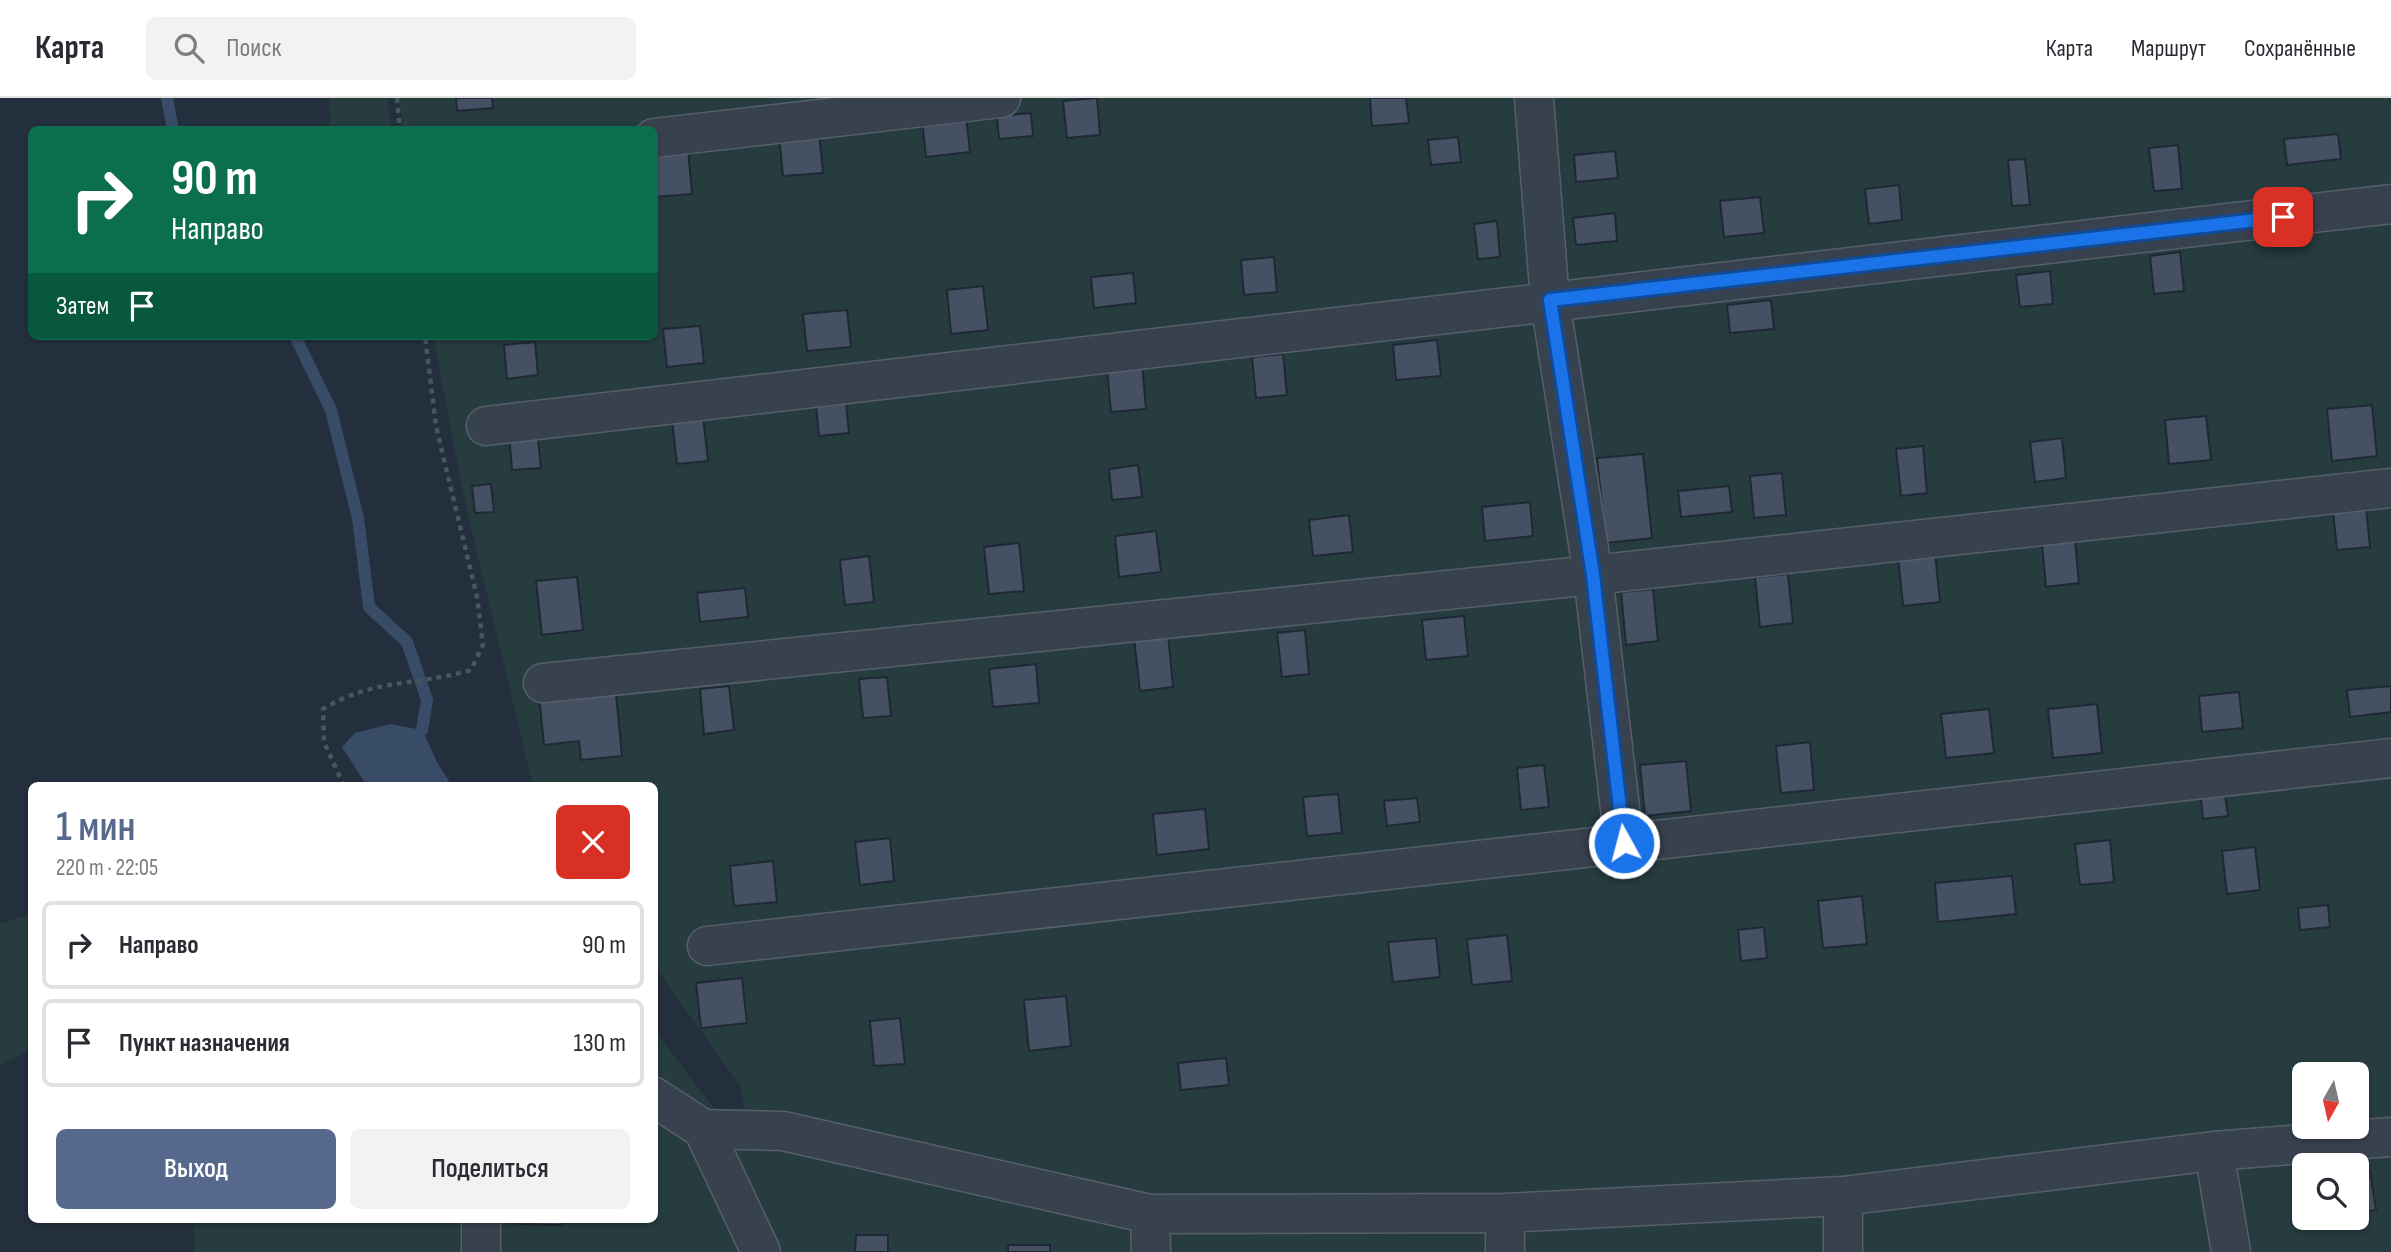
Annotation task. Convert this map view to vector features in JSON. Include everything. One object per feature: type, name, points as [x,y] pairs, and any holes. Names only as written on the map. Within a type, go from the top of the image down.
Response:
[{"type":"street","points":[[658,138],[1001,98]]},
{"type":"street","points":[[1534,98],[1550,300],[1593,575],[1624,843]]},
{"type":"street","points":[[486,426],[2391,204]]},
{"type":"street","points":[[543,682],[1593,575],[2391,488]]},
{"type":"street","points":[[707,946],[2391,758]]},
{"type":"street","points":[[658,1100],[703,1129],[761,1252]]},
{"type":"street","points":[[703,1129],[783,1131],[1150,1214],[1506,1213],[1843,1196],[2214,1151],[2391,1137]]},
{"type":"street","points":[[2214,1151],[2231,1252]]},
{"type":"street","points":[[1843,1196],[1843,1252]]},
{"type":"street","points":[[1505,1252],[1506,1213]]},
{"type":"street","points":[[1150,1214],[1151,1252]]},
{"type":"street","points":[[481,1223],[481,1252]]},
{"type":"path","points":[[397,98],[400,126]]},
{"type":"path","points":[[342,782],[324,742],[323,709],[345,695],[391,682],[440,679],[471,670],[483,645],[477,597],[436,426],[425,340]]},
{"type":"green space","points":[[329,98],[387,98],[392,126],[331,126]]},
{"type":"green space","points":[[399,98],[2391,98],[2391,1252],[194,1252],[194,1223],[658,1223],[658,1035],[749,1154],[741,1087],[658,971],[658,782],[532,782],[465,502],[434,340],[658,340],[658,126],[403,126]]},
{"type":"green space","points":[[28,915],[28,1050],[0,1066],[0,924]]},
{"type":"water","points":[[390,724],[422,730],[450,782],[364,782],[342,747],[355,733]]},
{"type":"building","points":[[456,98],[492,98],[493,108],[457,111]]},
{"type":"building","points":[[1097,98],[1100,135],[1067,138],[1063,101]]},
{"type":"building","points":[[1370,98],[1406,98],[1409,123],[1372,126]]},
{"type":"building","points":[[1031,113],[1033,136],[999,139],[997,116]]},
{"type":"building","points":[[966,116],[970,152],[926,157],[922,120]]},
{"type":"building","points":[[819,131],[823,173],[783,176],[779,135]]},
{"type":"building","points":[[2338,134],[2341,159],[2287,165],[2284,139]]},
{"type":"building","points":[[1458,137],[1461,162],[1431,165],[1428,140]]},
{"type":"building","points":[[2178,145],[2182,189],[2154,191],[2149,148]]},
{"type":"building","points":[[688,149],[692,194],[658,197],[658,152]]},
{"type":"building","points":[[1615,151],[1618,178],[1576,182],[1574,155]]},
{"type":"building","points":[[2025,159],[2030,205],[2012,206],[2008,160]]},
{"type":"building","points":[[1899,185],[1902,220],[1869,224],[1865,189]]},
{"type":"building","points":[[1760,197],[1764,233],[1724,237],[1720,201]]},
{"type":"building","points":[[1615,213],[1617,241],[1576,245],[1573,218]]},
{"type":"building","points":[[1497,221],[1500,257],[1478,259],[1474,224]]},
{"type":"building","points":[[2180,252],[2184,291],[2154,294],[2150,256]]},
{"type":"building","points":[[1274,257],[1277,292],[1244,295],[1241,260]]},
{"type":"building","points":[[2050,271],[2053,304],[2020,307],[2016,275]]},
{"type":"building","points":[[1133,273],[1136,303],[1094,308],[1091,277]]},
{"type":"building","points":[[983,286],[988,330],[951,334],[947,290]]},
{"type":"building","points":[[1771,300],[1774,329],[1730,333],[1727,305]]},
{"type":"building","points":[[847,310],[851,347],[807,351],[803,314]]},
{"type":"building","points":[[700,326],[704,363],[667,367],[663,329]]},
{"type":"building","points":[[1437,340],[1441,376],[1396,380],[1393,345]]},
{"type":"building","points":[[535,342],[538,375],[507,379],[504,345]]},
{"type":"building","points":[[1283,354],[1287,395],[1256,398],[1252,357]]},
{"type":"building","points":[[1142,364],[1146,409],[1111,412],[1107,368]]},
{"type":"building","points":[[846,403],[849,433],[819,436],[816,406]]},
{"type":"building","points":[[2372,405],[2377,456],[2332,461],[2327,409]]},
{"type":"building","points":[[2206,416],[2211,460],[2169,464],[2165,420]]},
{"type":"building","points":[[703,417],[708,461],[677,464],[672,420]]},
{"type":"building","points":[[537,429],[541,468],[512,470],[509,433]]},
{"type":"building","points":[[2062,438],[2066,478],[2035,482],[2030,442]]},
{"type":"building","points":[[1923,446],[1927,493],[1901,496],[1896,449]]},
{"type":"building","points":[[1643,454],[1652,538],[1606,543],[1597,458]]},
{"type":"building","points":[[1138,465],[1142,497],[1112,500],[1109,469]]},
{"type":"building","points":[[1782,473],[1786,515],[1754,518],[1750,476]]},
{"type":"building","points":[[491,484],[494,512],[475,513],[472,486]]},
{"type":"building","points":[[1729,486],[1732,512],[1681,517],[1678,491]]},
{"type":"building","points":[[1530,502],[1533,536],[1485,541],[1482,507]]},
{"type":"building","points":[[2366,507],[2370,547],[2337,550],[2333,511]]},
{"type":"building","points":[[1349,515],[1353,552],[1313,556],[1309,520]]},
{"type":"building","points":[[1156,531],[1161,572],[1119,577],[1115,536]]},
{"type":"building","points":[[2075,540],[2079,583],[2046,587],[2042,543]]},
{"type":"building","points":[[1019,543],[1024,591],[989,594],[984,547]]},
{"type":"building","points":[[1935,553],[1940,602],[1903,606],[1898,556]]},
{"type":"building","points":[[869,556],[874,602],[845,605],[840,560]]},
{"type":"building","points":[[1788,574],[1793,623],[1760,627],[1755,577]]},
{"type":"building","points":[[577,577],[583,630],[542,635],[536,581]]},
{"type":"building","points":[[745,588],[748,617],[700,622],[697,593]]},
{"type":"building","points":[[1653,589],[1658,641],[1626,645],[1621,592]]},
{"type":"building","points":[[1464,616],[1468,656],[1426,660],[1422,620]]},
{"type":"building","points":[[1305,630],[1309,674],[1282,677],[1277,633]]},
{"type":"building","points":[[1168,634],[1173,687],[1140,691],[1134,638]]},
{"type":"building","points":[[1036,664],[1039,703],[993,707],[989,669]]},
{"type":"building","points":[[887,677],[891,716],[863,718],[859,679]]},
{"type":"building","points":[[729,686],[734,730],[704,734],[700,689]]},
{"type":"building","points":[[2391,686],[2391,712],[2350,717],[2347,690]]},
{"type":"building","points":[[2239,692],[2243,728],[2202,732],[2199,696]]},
{"type":"building","points":[[616,694],[622,756],[581,760],[579,741],[544,745],[539,696]]},
{"type":"building","points":[[2097,704],[2102,753],[2053,758],[2048,709]]},
{"type":"building","points":[[1989,709],[1994,753],[1946,758],[1941,714]]},
{"type":"building","points":[[1810,742],[1814,790],[1781,793],[1776,746]]},
{"type":"building","points":[[1686,761],[1691,811],[1645,816],[1640,765]]},
{"type":"building","points":[[1544,765],[1549,807],[1521,810],[1517,768]]},
{"type":"building","points":[[2224,787],[2228,816],[2203,819],[2200,789]]},
{"type":"building","points":[[1338,794],[1342,833],[1307,836],[1303,797]]},
{"type":"building","points":[[1417,798],[1420,822],[1387,826],[1384,801]]},
{"type":"building","points":[[1205,809],[1209,849],[1157,855],[1153,814]]},
{"type":"building","points":[[890,838],[894,881],[860,885],[855,842]]},
{"type":"building","points":[[2110,840],[2114,882],[2080,885],[2075,844]]},
{"type":"building","points":[[2255,847],[2260,890],[2227,894],[2222,851]]},
{"type":"building","points":[[773,861],[777,902],[734,906],[730,866]]},
{"type":"building","points":[[2012,876],[2016,914],[1938,922],[1935,883]]},
{"type":"building","points":[[1862,896],[1867,944],[1823,948],[1818,901]]},
{"type":"building","points":[[2328,905],[2330,927],[2300,930],[2298,908]]},
{"type":"building","points":[[1764,927],[1767,958],[1741,961],[1738,930]]},
{"type":"building","points":[[1507,935],[1512,981],[1472,985],[1467,939]]},
{"type":"building","points":[[1436,938],[1440,977],[1393,982],[1388,942]]},
{"type":"building","points":[[742,978],[747,1023],[701,1028],[696,983]]},
{"type":"building","points":[[1066,996],[1071,1046],[1029,1051],[1024,1000]]},
{"type":"building","points":[[900,1018],[905,1064],[874,1066],[870,1021]]},
{"type":"building","points":[[1226,1058],[1229,1085],[1181,1090],[1178,1063]]},
{"type":"building","points":[[2369,1171],[2376,1210],[2369,1211]]},
{"type":"building","points":[[561,1223],[561,1225],[519,1224]]},
{"type":"building","points":[[856,1235],[888,1235],[888,1252],[855,1252]]},
{"type":"building","points":[[1008,1245],[1050,1245],[1050,1252],[1008,1252]]},
{"type":"waterway","points":[[167,98],[172,126]]},
{"type":"waterway","points":[[297,340],[331,410],[358,518],[369,607],[407,642],[427,700],[422,730]]},
{"type":"route","points":[[1624,843],[1593,575],[1550,300],[2283,217]]}]
